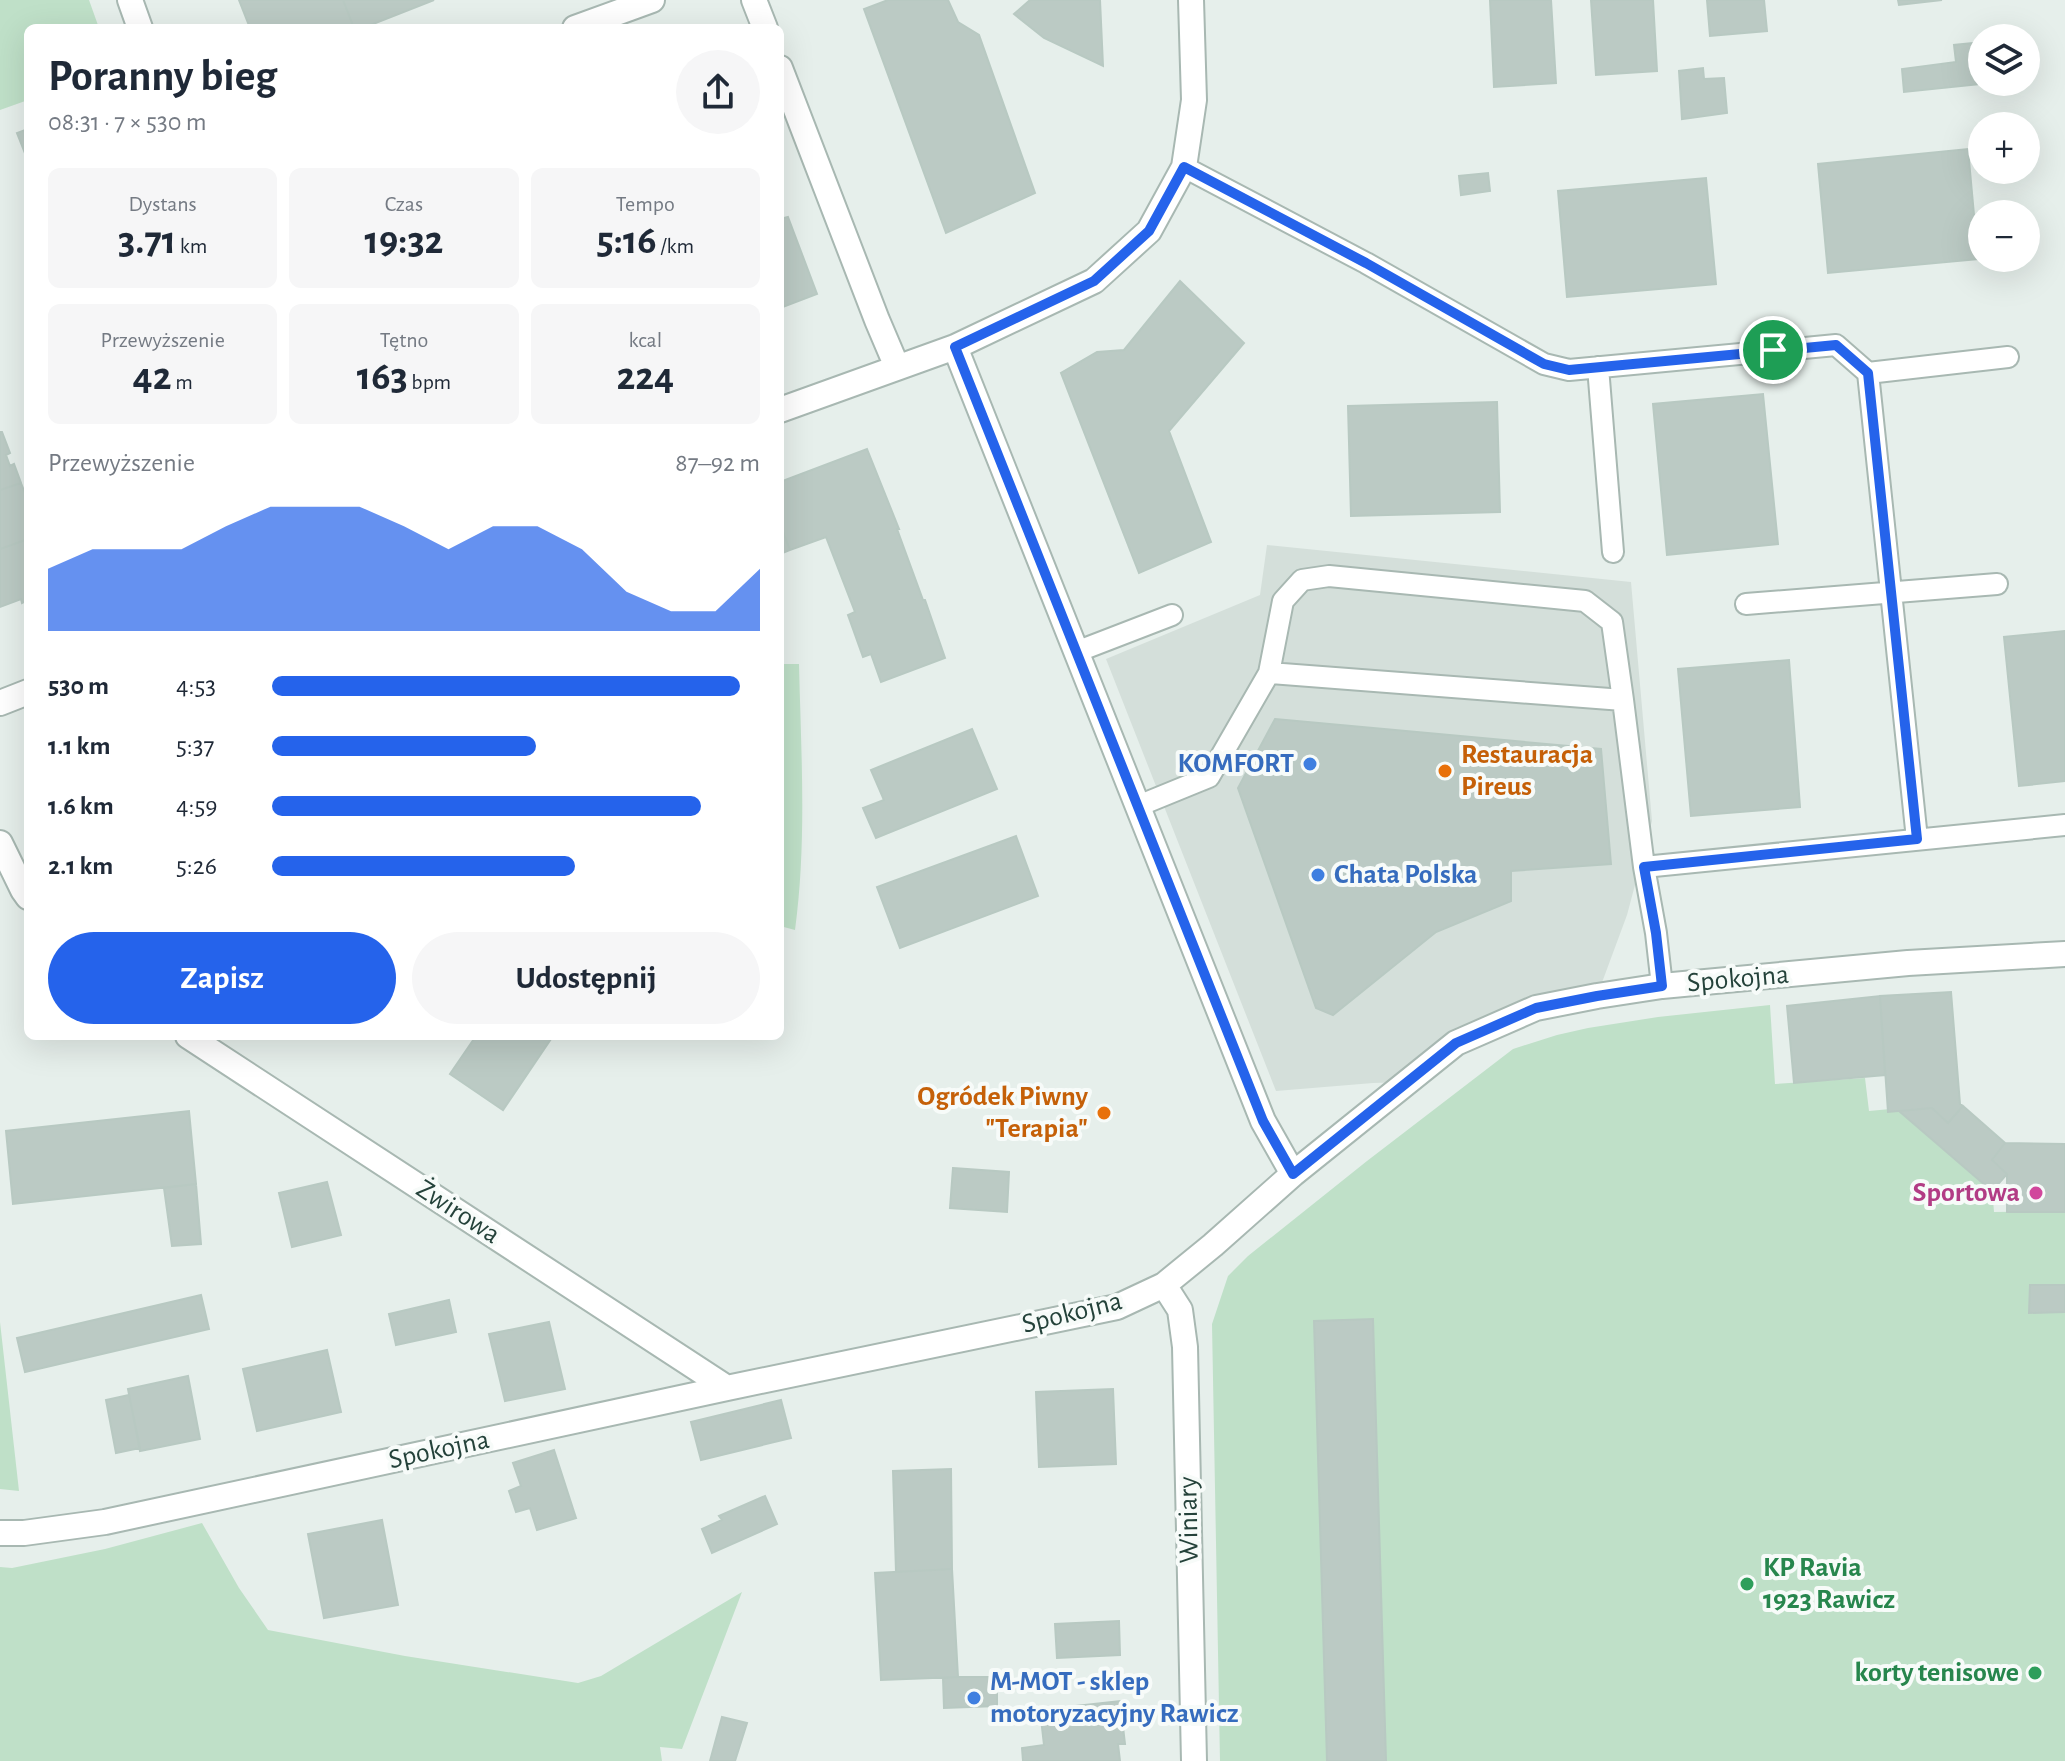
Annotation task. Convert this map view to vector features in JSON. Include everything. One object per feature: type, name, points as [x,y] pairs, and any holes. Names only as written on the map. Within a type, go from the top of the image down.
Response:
[{"type":"street","points":[[130,0],[139,24]]},
{"type":"street","points":[[586,24],[652,0]]},
{"type":"street","points":[[754,0],[763,24]]},
{"type":"street","points":[[784,409],[955,347],[1094,281],[1149,231],[1184,167],[1194,100],[1191,0]]},
{"type":"street","points":[[784,78],[897,367]]},
{"type":"street","points":[[955,347],[1263,1121],[1293,1174]]},
{"type":"street","points":[[0,703],[24,694]]},
{"type":"street","points":[[1,845],[24,891]]},
{"type":"street","name":"Spokojna","points":[[0,1533],[24,1533],[105,1522],[1117,1307],[1164,1285],[1293,1174],[1456,1043],[1536,1008],[1662,986],[1908,963],[2065,954]]},
{"type":"street","name":"Żwirowa","points":[[194,1040],[727,1388]]},
{"type":"street","name":"Winiary","points":[[1164,1285],[1180,1310],[1185,1347],[1194,1761]]},
{"type":"lane","points":[[1184,167],[1366,263],[1544,364],[1569,370],[1836,345],[1868,373],[1917,839]]},
{"type":"lane","points":[[1868,373],[2008,357]]},
{"type":"lane","points":[[1598,367],[1613,552]]},
{"type":"lane","points":[[1138,806],[1209,777],[1269,673],[1283,601],[1302,580],[1329,576],[1585,601],[1612,622],[1662,986]]},
{"type":"lane","points":[[1746,604],[1997,584]]},
{"type":"lane","points":[[1076,652],[1172,615]]},
{"type":"lane","points":[[1269,673],[1623,700]]},
{"type":"lane","points":[[1644,867],[2065,825]]},
{"type":"shaded area","points":[[1267,545],[1631,582],[1652,821],[1627,915],[1597,996],[1536,1008],[1408,1082],[1276,1091],[1106,659],[1260,595]]},
{"type":"green space","points":[[0,0],[89,0],[98,24],[24,24],[24,101],[0,110]]},
{"type":"green space","points":[[784,664],[799,664],[802,830],[795,930],[784,927]]},
{"type":"green space","points":[[1770,1005],[1775,1084],[1865,1078],[1869,1111],[1901,1108],[1992,1187],[1994,1212],[2065,1211],[2065,1761],[1220,1761],[1212,1324],[1228,1276],[1248,1256],[1367,1161],[1513,1049],[1588,1028]]},
{"type":"green space","points":[[0,1322],[19,1491],[0,1489]]},
{"type":"green space","points":[[202,1523],[239,1588],[268,1630],[405,1656],[578,1683],[601,1676],[742,1592],[682,1749],[660,1747],[662,1761],[0,1761],[0,1567],[12,1568],[105,1549]]},
{"type":"building","points":[[239,0],[343,0],[352,24],[248,24]]},
{"type":"building","points":[[343,0],[434,0],[373,24],[352,24]]},
{"type":"building","points":[[888,0],[948,0],[958,22],[979,35],[1035,193],[946,233],[864,9]]},
{"type":"building","points":[[1030,0],[1100,0],[1103,66],[1044,38],[1014,14]]},
{"type":"building","points":[[1490,0],[1551,0],[1556,83],[1494,87]]},
{"type":"building","points":[[1591,0],[1653,0],[1657,71],[1596,75]]},
{"type":"building","points":[[1707,0],[1764,0],[1767,31],[1710,36]]},
{"type":"building","points":[[1898,0],[1942,0],[1899,5]]},
{"type":"building","points":[[1968,44],[1968,85],[1904,92],[1902,69],[1956,62],[1954,45]]},
{"type":"building","points":[[1703,68],[1704,79],[1724,78],[1727,113],[1682,119],[1679,71]]},
{"type":"building","points":[[24,130],[24,151],[17,133]]},
{"type":"building","points":[[1968,149],[1968,184],[1971,184],[1973,200],[1968,200],[1968,260],[1828,273],[1818,164]]},
{"type":"building","points":[[1488,173],[1490,191],[1461,195],[1459,176]]},
{"type":"building","points":[[1706,178],[1716,284],[1567,297],[1558,191]]},
{"type":"building","points":[[788,217],[817,294],[784,306],[784,218]]},
{"type":"building","points":[[1180,281],[1244,343],[1169,431],[1211,542],[1139,573],[1061,373],[1097,352],[1124,350]]},
{"type":"building","points":[[1763,394],[1778,544],[1667,555],[1653,404]]},
{"type":"building","points":[[1497,402],[1500,512],[1351,516],[1348,406]]},
{"type":"building","points":[[0,432],[10,453],[6,455],[10,466],[14,464],[21,483],[0,490]]},
{"type":"building","points":[[867,449],[945,658],[881,682],[871,654],[863,657],[848,615],[855,612],[826,537],[790,550],[784,534],[784,480]]},
{"type":"building","points":[[21,483],[24,491],[24,540],[0,549],[0,490]]},
{"type":"building","points":[[784,534],[790,550],[784,552]]},
{"type":"building","points":[[24,540],[22,603],[21,599],[0,607],[0,549]]},
{"type":"building","points":[[2065,631],[2065,781],[2019,786],[2004,637]]},
{"type":"building","points":[[1789,660],[1800,807],[1691,816],[1678,669]]},
{"type":"building","points":[[1275,719],[1601,749],[1611,864],[1511,871],[1511,901],[1436,932],[1333,1015],[1316,1008],[1238,788]]},
{"type":"building","points":[[972,729],[997,789],[876,838],[863,808],[884,800],[871,770]]},
{"type":"building","points":[[1016,836],[1038,896],[900,948],[877,887]]},
{"type":"building","points":[[1951,992],[1960,1104],[1963,1106],[1948,1123],[1932,1108],[1888,1112],[1880,996]]},
{"type":"building","points":[[1880,996],[1885,1075],[1794,1083],[1787,1006]]},
{"type":"building","points":[[473,1040],[550,1040],[503,1110],[450,1074]]},
{"type":"building","points":[[1963,1106],[2005,1143],[1992,1160],[2007,1174],[1992,1191],[1899,1111],[1932,1108],[1948,1123]]},
{"type":"building","points":[[189,1111],[196,1184],[13,1204],[6,1131]]},
{"type":"building","name":"Sportowa","points":[[2005,1143],[2065,1144],[2065,1212],[2007,1212],[2007,1174],[1992,1160]]},
{"type":"building","points":[[953,1168],[1009,1172],[1007,1212],[950,1208]]},
{"type":"building","points":[[327,1182],[341,1235],[292,1247],[279,1193]]},
{"type":"building","points":[[196,1184],[201,1244],[172,1246],[164,1188]]},
{"type":"building","points":[[2030,1285],[2065,1285],[2065,1312],[2029,1313]]},
{"type":"building","points":[[201,1295],[209,1329],[25,1372],[17,1338]]},
{"type":"building","points":[[449,1300],[456,1332],[396,1345],[389,1314]]},
{"type":"building","points":[[1373,1319],[1386,1761],[1327,1761],[1314,1321]]},
{"type":"building","points":[[549,1322],[565,1389],[505,1401],[489,1334]]},
{"type":"building","points":[[327,1350],[341,1412],[257,1431],[243,1369]]},
{"type":"building","points":[[188,1376],[200,1439],[140,1451],[128,1389]]},
{"type":"building","points":[[1113,1389],[1116,1464],[1039,1467],[1036,1392]]},
{"type":"building","points":[[129,1395],[140,1448],[116,1453],[106,1400]]},
{"type":"building","points":[[781,1400],[791,1438],[701,1460],[691,1422]]},
{"type":"building","points":[[554,1450],[576,1518],[537,1530],[530,1508],[516,1512],[509,1491],[521,1486],[513,1463]]},
{"type":"building","points":[[951,1469],[952,1569],[896,1572],[893,1471]]},
{"type":"building","points":[[765,1496],[777,1524],[712,1553],[702,1529],[722,1520],[719,1516]]},
{"type":"building","points":[[382,1520],[398,1605],[324,1618],[308,1534]]},
{"type":"building","points":[[952,1569],[958,1677],[881,1680],[875,1573]]},
{"type":"building","points":[[1119,1621],[1120,1655],[1057,1658],[1055,1624]]},
{"type":"building","points":[[997,1677],[997,1706],[944,1708],[943,1678]]},
{"type":"building","points":[[1120,1701],[1125,1744],[1118,1744],[1120,1761],[1023,1761],[1022,1748],[1044,1745],[1040,1710]]},
{"type":"building","points":[[722,1717],[747,1723],[735,1761],[710,1761]]},
{"type":"place","name":"KOMFORT","points":[[1310,764]]},
{"type":"place","name":"Restauracja Pireus","points":[[1445,771]]},
{"type":"place","name":"Chata Polska","points":[[1318,875]]},
{"type":"place","name":"Ogródek Piwny \"Terapia\"","points":[[1104,1113]]},
{"type":"place","name":"Sportowa","points":[[2036,1193]]},
{"type":"place","name":"KP Ravia 1923 Rawicz","points":[[1747,1584]]},
{"type":"place","name":"korty tenisowe","points":[[2035,1673]]},
{"type":"place","name":"M-MOT - sklep motoryzacyjny Rawicz","points":[[974,1698]]},
{"type":"route","points":[[1184,167],[1366,263],[1544,364],[1569,370],[1773,350],[1836,345],[1868,373],[1917,839],[1644,867],[1662,986],[1536,1008],[1456,1043],[1293,1174],[1263,1121],[955,347],[1094,281],[1149,231],[1184,167]]}]
